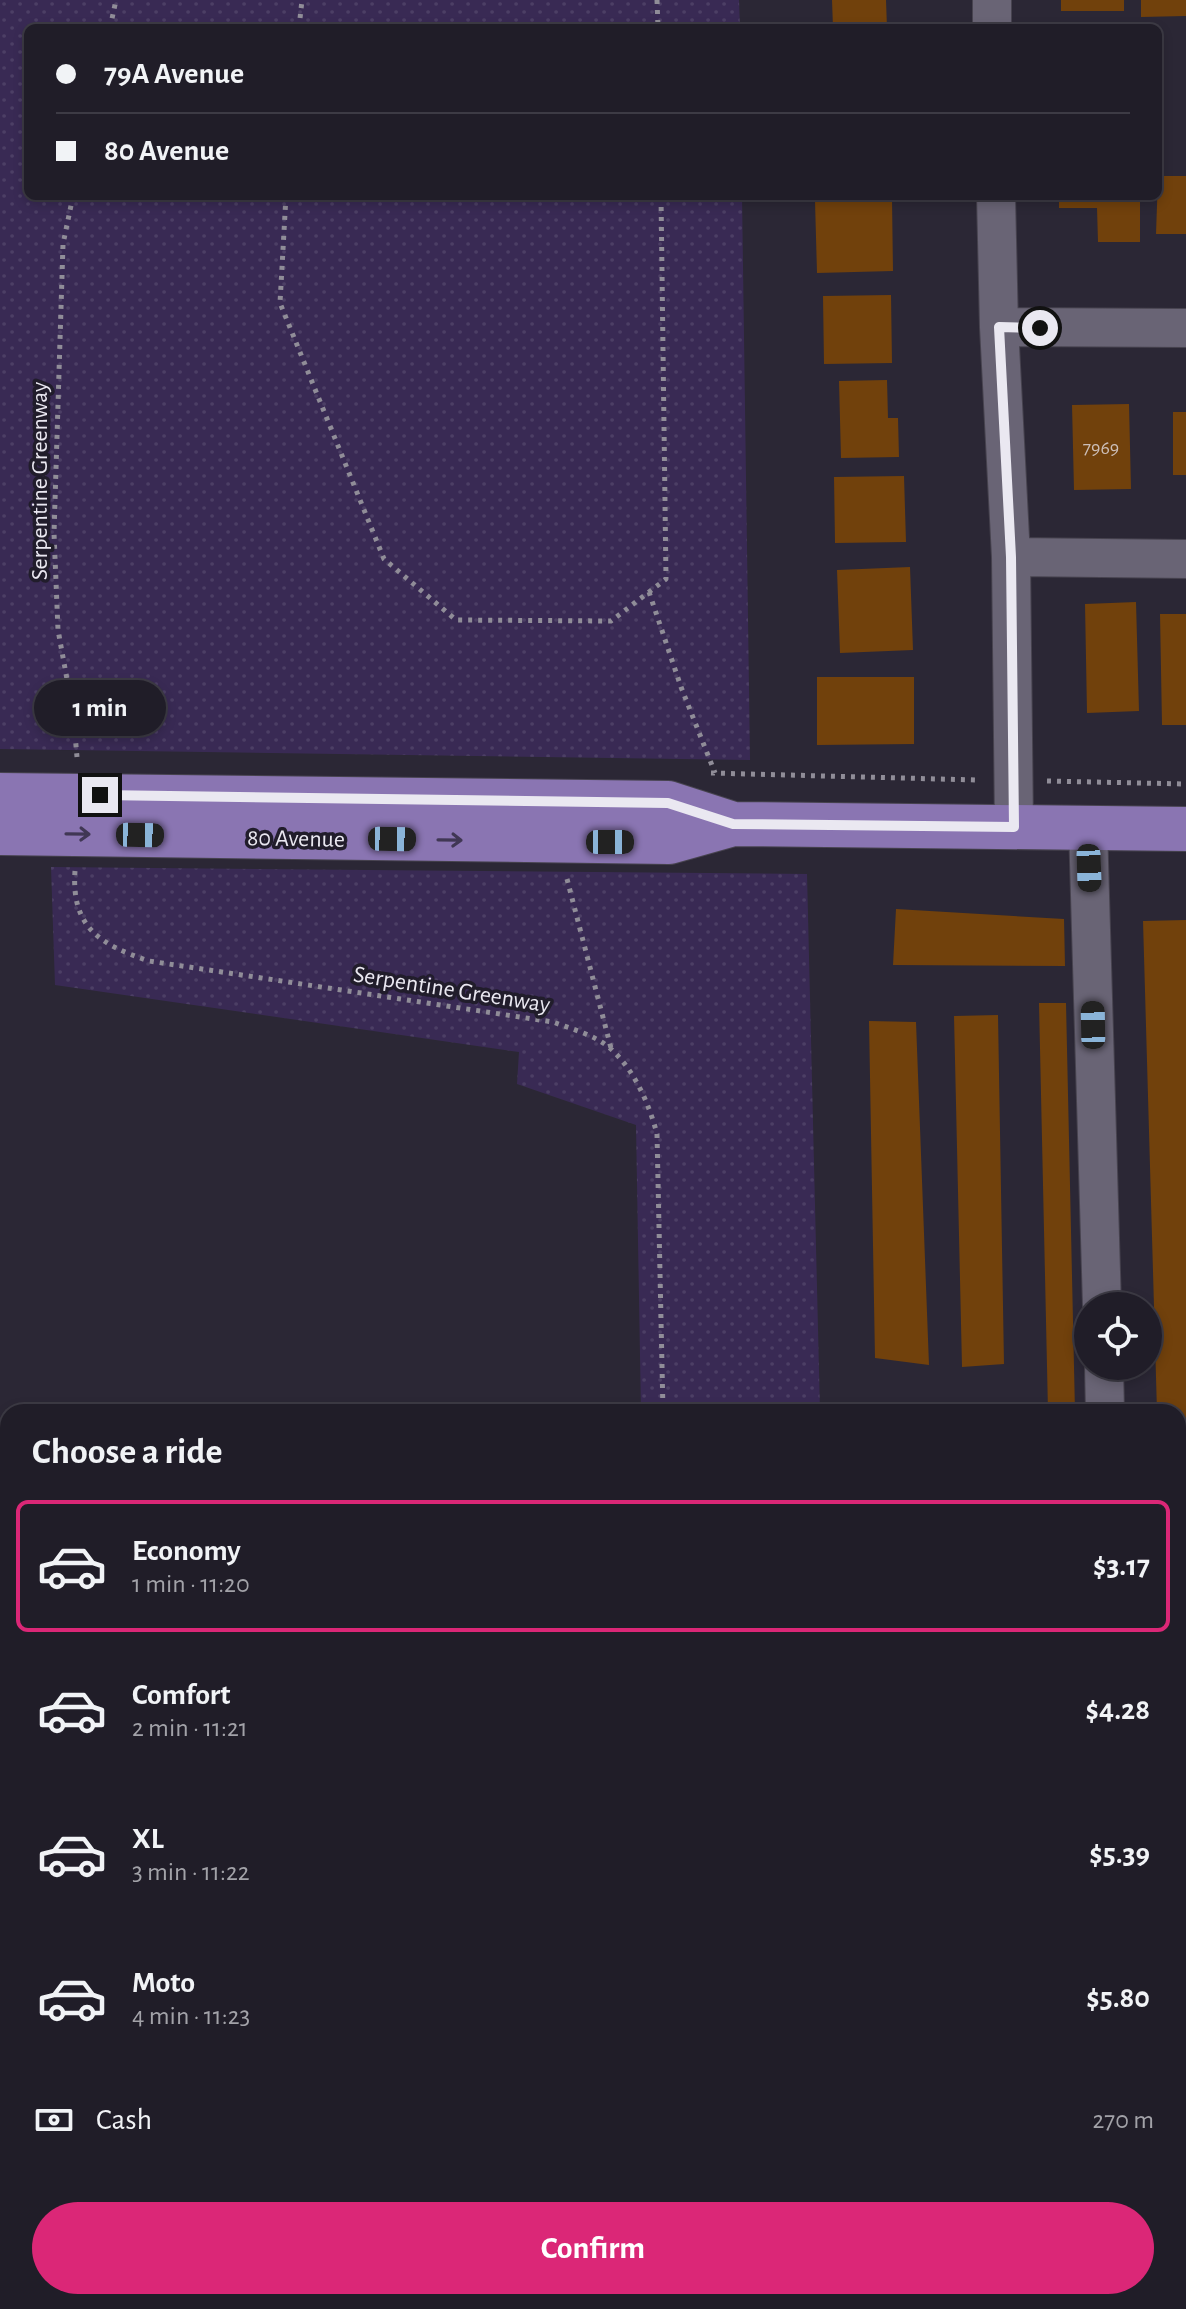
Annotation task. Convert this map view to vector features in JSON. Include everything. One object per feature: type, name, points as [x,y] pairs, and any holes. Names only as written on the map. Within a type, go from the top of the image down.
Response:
[{"type":"main road","name":"80 Avenue","points":[[0,795],[668,803],[733,824]]},
{"type":"main road","name":"80 Avenue","points":[[0,833],[669,842],[733,824],[1186,829]]},
{"type":"street","points":[[992,0],[992,24]]},
{"type":"street","points":[[996,200],[1011,557],[1014,827]]},
{"type":"street","points":[[999,327],[1186,328]]},
{"type":"street","points":[[1011,557],[1186,559]]},
{"type":"street","points":[[1088,827],[1102,1292]]},
{"type":"street","points":[[1104,1380],[1105,1404]]},
{"type":"path","points":[[111,24],[116,0]]},
{"type":"path","points":[[299,24],[302,0]]},
{"type":"path","points":[[657,0],[658,24]]},
{"type":"path","name":"Serpentine Greenway","points":[[72,200],[63,244],[54,533],[58,630],[73,712],[77,765]]},
{"type":"path","points":[[286,200],[280,303],[384,559],[456,620],[611,621],[666,579],[661,200]]},
{"type":"path","points":[[649,592],[681,687],[715,773]]},
{"type":"path","points":[[1067,782],[1186,784]]},
{"type":"path","name":"Serpentine Greenway","points":[[76,859],[76,900],[82,918],[103,943],[125,953],[149,961],[553,1022],[611,1049],[643,1092],[657,1134],[663,1404]]},
{"type":"path","points":[[564,867],[611,1049]]},
{"type":"shaded area","points":[[0,0],[739,0],[740,24],[24,24],[24,200],[742,200],[750,760],[0,749]]},
{"type":"shaded area","points":[[51,867],[807,874],[820,1404],[641,1404],[636,1125],[517,1084],[519,1052],[55,985]]},
{"type":"building","points":[[832,0],[886,0],[887,24],[833,24]]},
{"type":"building","points":[[1061,0],[1124,0],[1124,11],[1061,11]]},
{"type":"building","points":[[1141,0],[1186,0],[1186,16],[1141,17]]},
{"type":"building","points":[[1162,176],[1186,176],[1186,234],[1156,234],[1157,200],[1162,200]]},
{"type":"building","points":[[892,200],[893,271],[817,273],[815,201]]},
{"type":"building","points":[[1059,200],[1140,200],[1140,242],[1098,242],[1097,208],[1059,208]]},
{"type":"building","points":[[891,295],[892,363],[824,364],[823,296]]},
{"type":"building","points":[[887,380],[888,418],[898,418],[899,457],[841,458],[839,381]]},
{"type":"building","points":[[1129,404],[1131,489],[1074,490],[1072,405]]},
{"type":"building","points":[[1173,412],[1186,412],[1186,475],[1173,475]]},
{"type":"building","points":[[904,476],[906,542],[835,543],[834,477]]},
{"type":"building","points":[[910,567],[913,650],[840,653],[837,570]]},
{"type":"building","points":[[1136,602],[1139,711],[1087,713],[1085,604]]},
{"type":"building","points":[[1160,614],[1186,614],[1186,725],[1162,725]]},
{"type":"building","points":[[817,677],[914,677],[914,744],[817,745]]},
{"type":"building","points":[[896,909],[1064,919],[1065,966],[893,965]]},
{"type":"building","points":[[1186,920],[1186,1404],[1157,1404],[1156,1380],[1162,1380],[1162,1292],[1154,1292],[1143,921]]},
{"type":"building","points":[[1039,1003],[1066,1003],[1075,1404],[1048,1404]]},
{"type":"building","points":[[998,1015],[1004,1364],[962,1367],[954,1016]]},
{"type":"building","points":[[869,1021],[916,1022],[929,1365],[875,1358]]},
{"type":"route","points":[[100,795],[668,803],[733,824],[1014,827],[1011,557],[999,327],[1040,328]]}]
